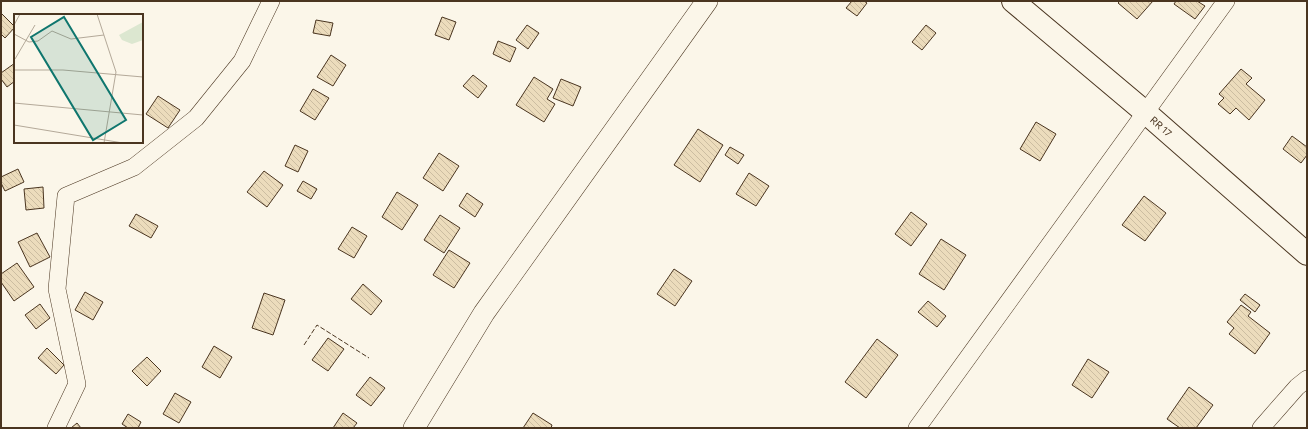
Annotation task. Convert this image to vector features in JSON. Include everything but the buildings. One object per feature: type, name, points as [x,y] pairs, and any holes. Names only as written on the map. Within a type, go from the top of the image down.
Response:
[{"type":"main road","name":"RR 17","points":[[1013,1],[1145,112],[1307,254]]},
{"type":"street","points":[[56,428],[77,384],[57,289],[66,196],[134,167],[196,118],[242,61],[271,1]]},
{"type":"street","points":[[414,428],[484,313],[707,1]]},
{"type":"street","points":[[917,428],[1226,1]]},
{"type":"street","points":[[1261,428],[1297,387],[1307,378]]},
{"type":"fence","points":[[304,345],[317,325],[369,358]]}]
